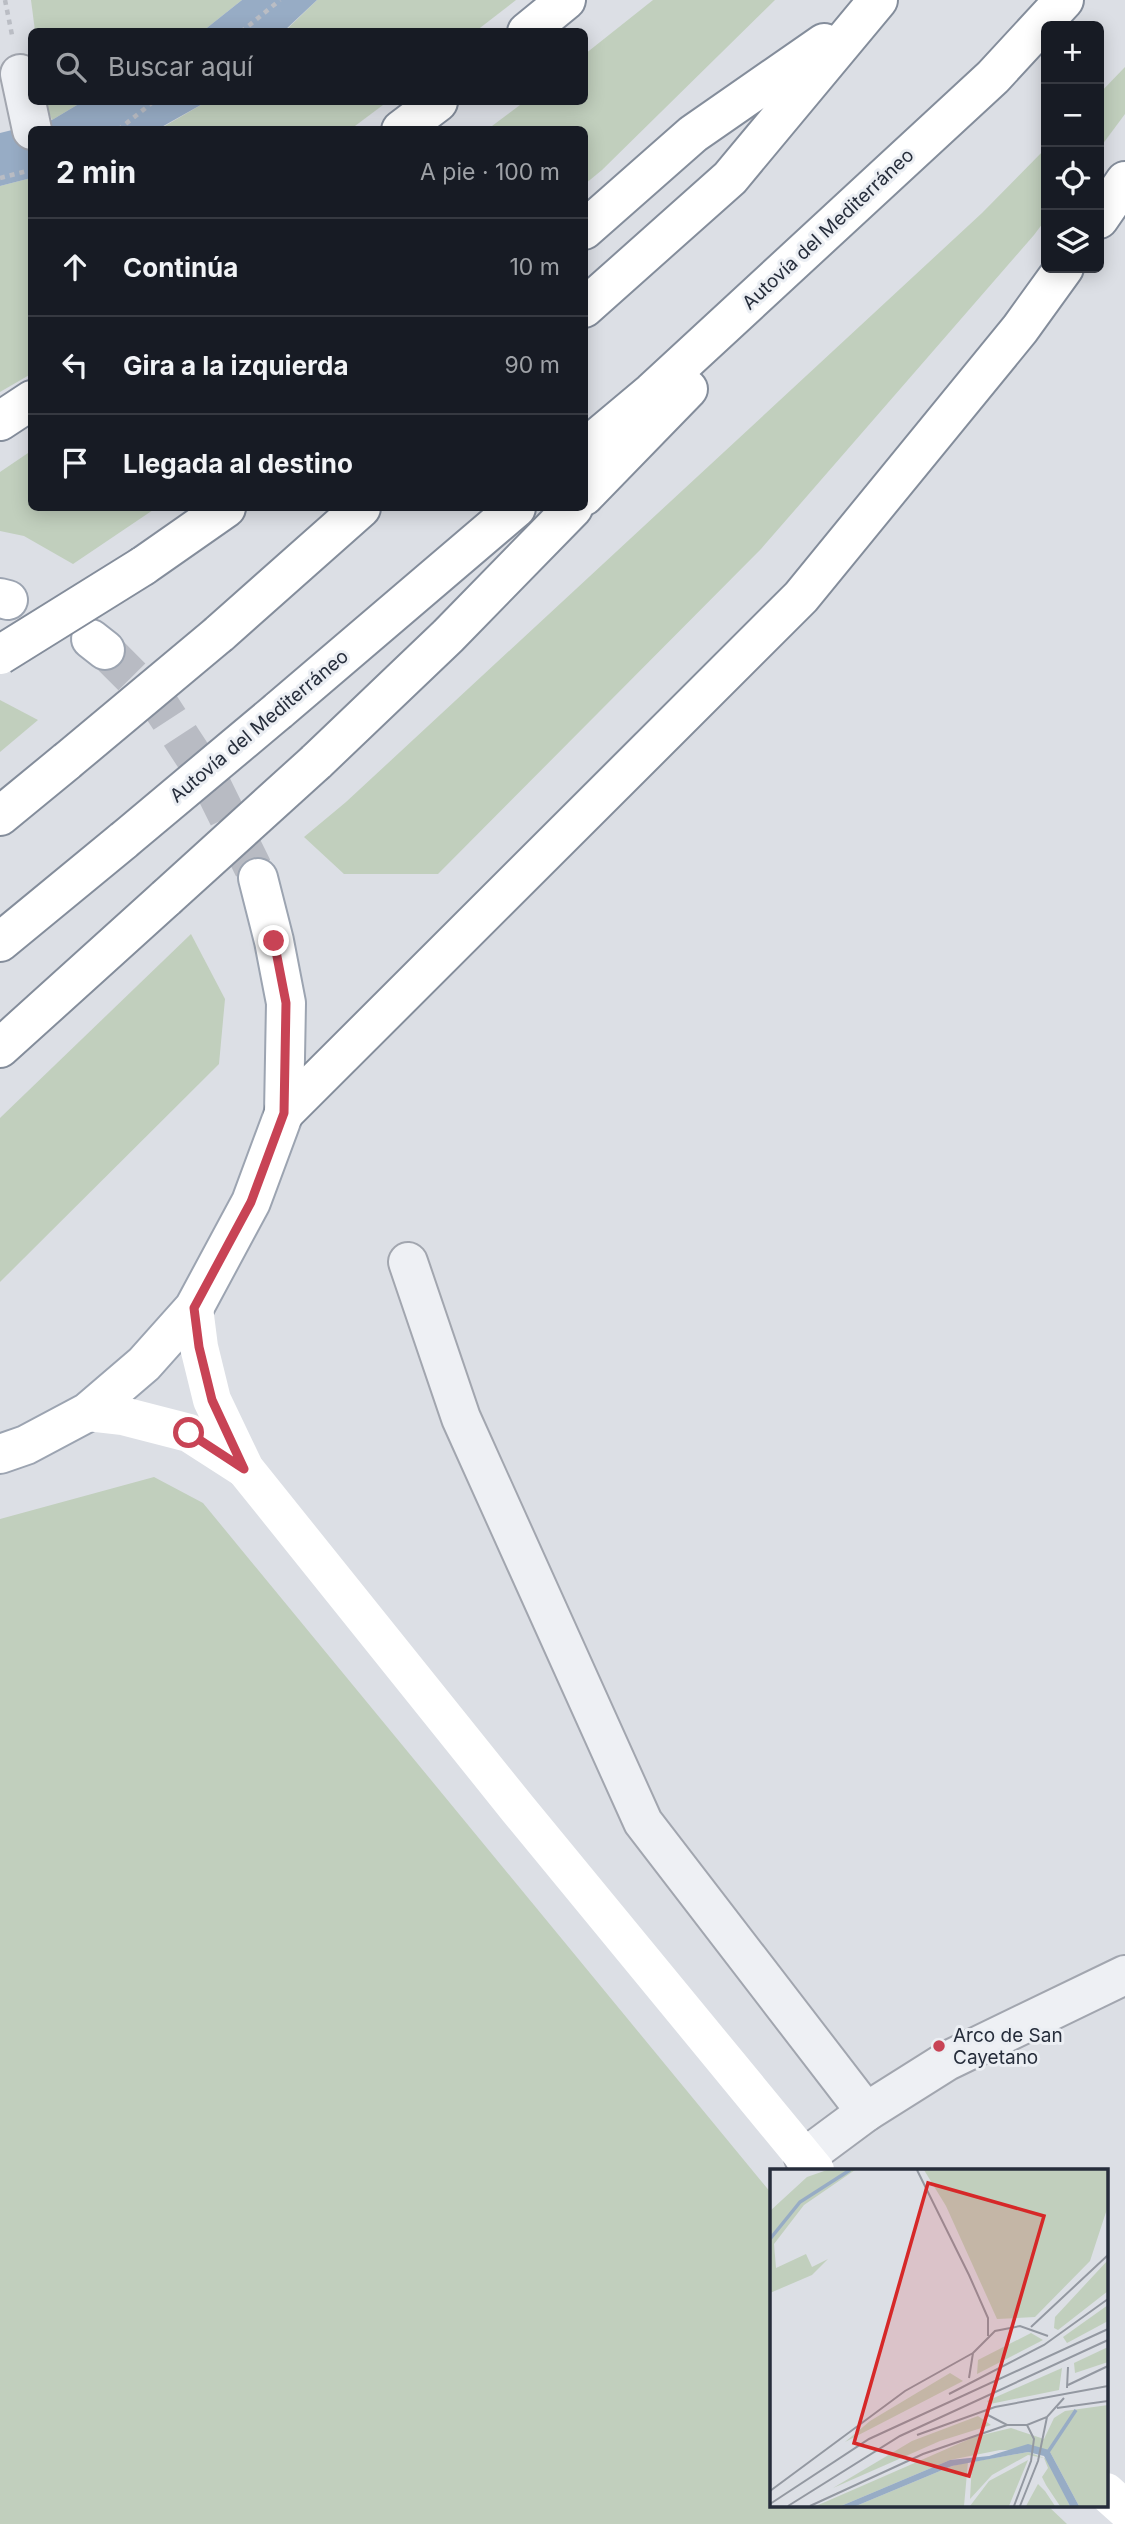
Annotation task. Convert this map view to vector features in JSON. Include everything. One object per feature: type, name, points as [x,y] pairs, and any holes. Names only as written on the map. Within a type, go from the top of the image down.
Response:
[{"type":"main road","points":[[532,28],[566,0]]},
{"type":"main road","name":"Autovía del Mediterráneo","points":[[588,446],[652,392],[993,77],[1064,0]]},
{"type":"main road","points":[[588,226],[693,134],[871,8]]},
{"type":"main road","points":[[588,304],[730,178],[871,8]]},
{"type":"main road","points":[[588,492],[993,77]]},
{"type":"main road","points":[[406,126],[434,105]]},
{"type":"main road","points":[[1104,212],[1125,181]]},
{"type":"main road","points":[[284,1113],[801,597],[1020,329],[1060,273]]},
{"type":"main road","points":[[0,421],[28,403]]},
{"type":"main road","points":[[0,655],[143,566],[222,511]]},
{"type":"main road","points":[[0,816],[219,634],[358,511]]},
{"type":"main road","name":"Autovía del Mediterráneo","points":[[0,942],[278,711],[512,511]]},
{"type":"main road","points":[[0,1048],[316,762],[448,636],[570,511]]},
{"type":"main road","points":[[0,1454],[26,1445],[88,1412],[144,1364],[194,1308],[251,1202],[284,1113],[286,1003],[258,878]]},
{"type":"main road","points":[[194,1308],[199,1347],[212,1400],[244,1469],[809,2164]]},
{"type":"main road","points":[[88,1412],[123,1416],[189,1433],[244,1469]]},
{"type":"main road","points":[[1108,2494],[1125,2509]]},
{"type":"street","points":[[20,74],[31,126]]},
{"type":"street","points":[[408,1262],[461,1418],[643,1822],[866,2112]]},
{"type":"street","points":[[809,2164],[866,2112],[947,2061],[1125,1975]]},
{"type":"path","points":[[246,28],[280,0]]},
{"type":"path","points":[[123,126],[149,105]]},
{"type":"path","points":[[0,178],[28,171]]},
{"type":"green space","points":[[31,0],[242,0],[207,28],[35,28]]},
{"type":"green space","points":[[317,0],[516,0],[480,28],[288,28]]},
{"type":"green space","points":[[653,0],[775,0],[588,182],[588,126],[492,126],[520,105],[588,105],[588,52]]},
{"type":"green space","points":[[1125,67],[1125,114],[1104,142],[1104,89]]},
{"type":"green space","points":[[46,105],[77,105],[52,120]]},
{"type":"green space","points":[[201,105],[383,105],[355,126],[165,126]]},
{"type":"green space","points":[[1041,153],[1041,226],[1034,235],[761,549],[438,874],[344,874],[304,837],[346,802],[982,213]]},
{"type":"green space","points":[[28,179],[28,376],[0,392],[0,186]]},
{"type":"green space","points":[[28,453],[28,511],[152,511],[73,564],[24,536],[0,531],[0,472]]},
{"type":"green space","points":[[0,700],[38,720],[0,752]]},
{"type":"green space","points":[[191,934],[225,999],[219,1064],[0,1282],[0,1118]]},
{"type":"green space","points":[[154,1477],[203,1503],[770,2192],[770,2506],[1048,2506],[1067,2524],[0,2524],[0,1519]]},
{"type":"water","points":[[242,0],[317,0],[287,28],[207,28]]},
{"type":"water","points":[[77,105],[201,105],[163,126],[28,126],[52,120]]},
{"type":"water","points":[[28,126],[28,179],[0,186],[0,133]]},
{"type":"tunnel","points":[[105,650],[160,705],[211,783],[258,878]]},
{"type":"place","name":"Arco de San Cayetano","points":[[939,2046]]},
{"type":"route","points":[[189,1433],[244,1469],[212,1400],[199,1347],[194,1308],[251,1202],[284,1113],[286,1003],[274,941]]}]
